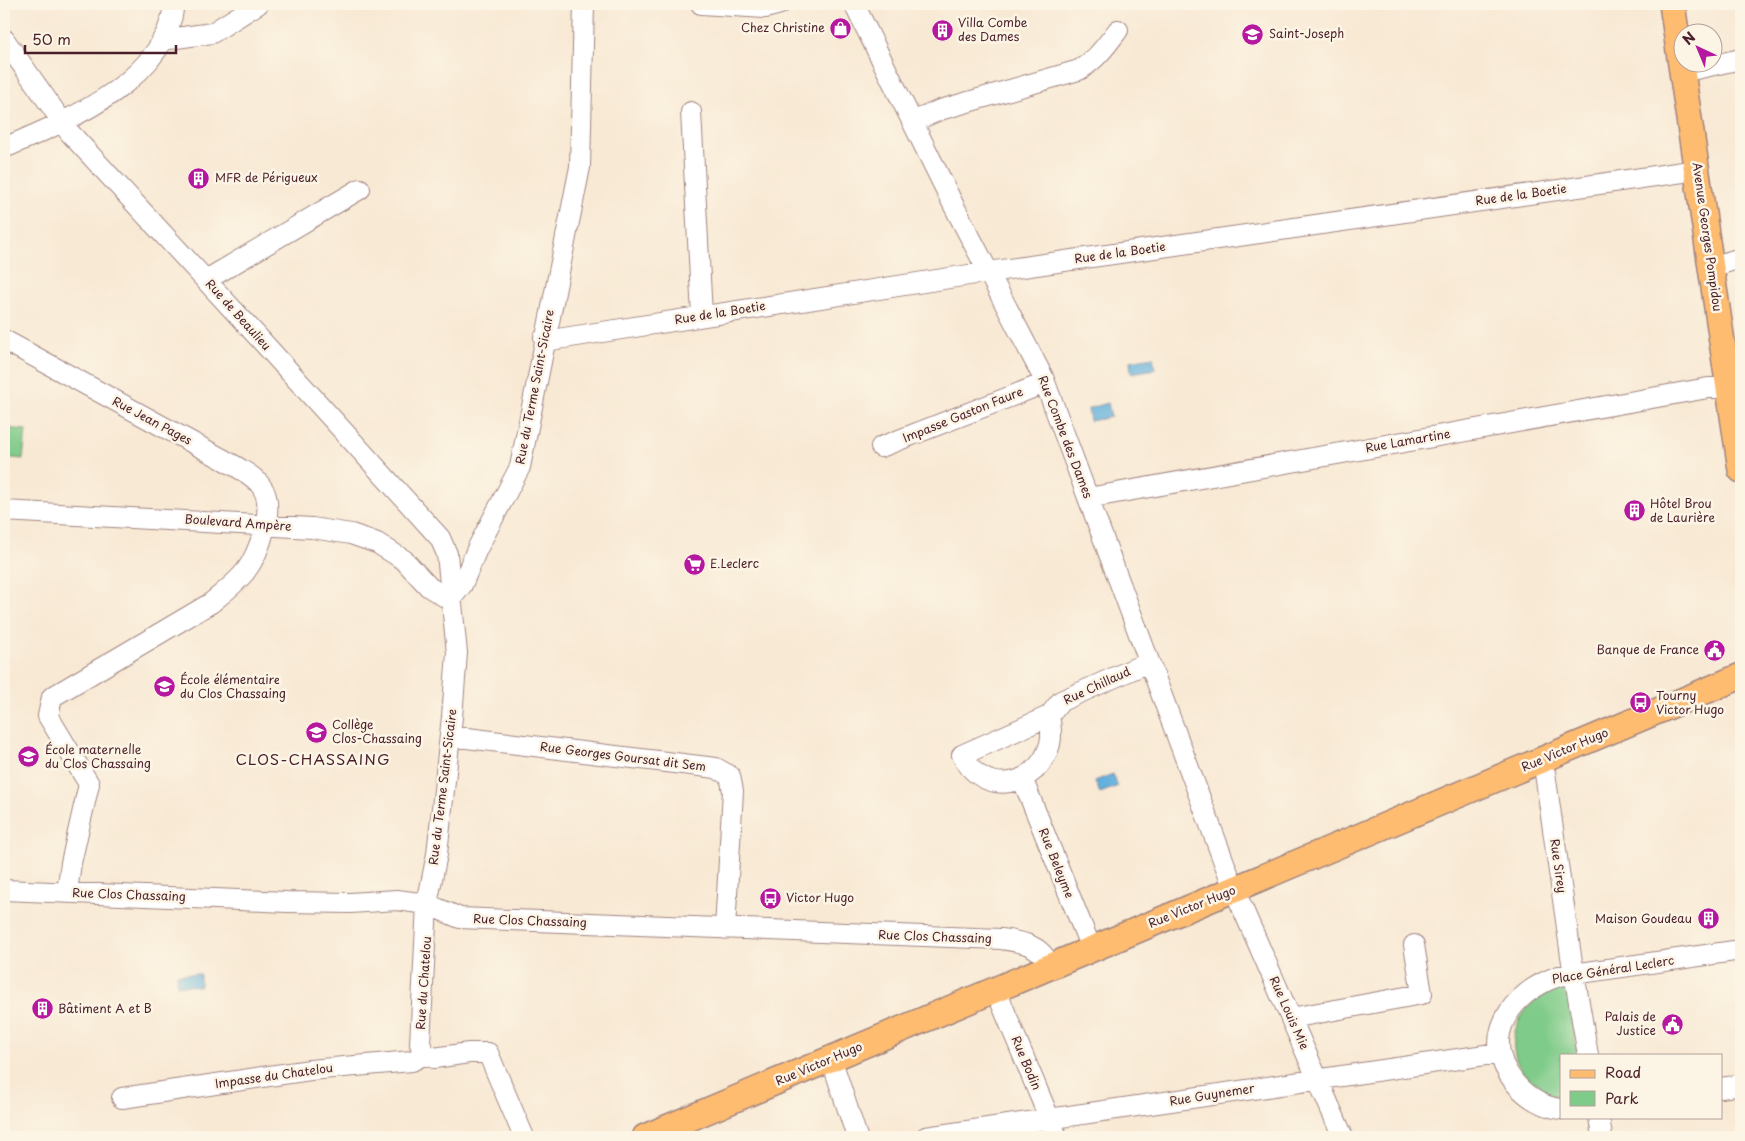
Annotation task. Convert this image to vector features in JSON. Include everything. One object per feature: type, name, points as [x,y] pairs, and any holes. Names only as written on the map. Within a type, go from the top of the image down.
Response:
[{"type":"main road","name":"Avenue Georges Pompidou","points":[[1672,4],[1675,22]]},
{"type":"main road","name":"Avenue Georges Pompidou","points":[[1682,72],[1711,267],[1734,393],[1741,470]]},
{"type":"main road","name":"Rue Victor Hugo","points":[[652,1136],[995,988],[1741,677]]},
{"type":"street","points":[[4,148],[62,122],[124,85],[144,66],[162,40],[174,4]]},
{"type":"street","points":[[162,40],[212,33],[258,4]]},
{"type":"street","name":"Rue du Terme Saint-Sicaire","points":[[427,904],[437,854],[457,652],[455,624],[450,600],[462,585],[477,549],[520,467],[544,338],[580,166],[584,4]]},
{"type":"street","points":[[701,4],[765,8],[780,4]]},
{"type":"street","name":"Rue Combe des Dames","points":[[854,4],[1045,382],[1234,889]]},
{"type":"street","points":[[912,122],[940,110],[1079,70],[1103,51],[1118,30]]},
{"type":"street","name":"Rue de Beaulieu","points":[[4,39],[70,133],[440,538],[447,554],[450,600]]},
{"type":"street","points":[[1722,63],[1741,59]]},
{"type":"street","points":[[691,112],[702,315]]},
{"type":"street","name":"Rue de la Boetie","points":[[544,338],[551,340],[988,272],[1697,170]]},
{"type":"street","points":[[206,280],[360,189]]},
{"type":"street","points":[[1711,267],[1741,258]]},
{"type":"street","name":"Rue Jean Pages","points":[[4,340],[254,478],[262,487],[266,496],[265,525],[258,547],[245,571],[211,603],[52,697],[48,716],[89,784],[71,863],[67,892]]},
{"type":"street","name":"Impasse Gaston Faure","points":[[881,447],[1045,382]]},
{"type":"street","name":"Rue Lamartine","points":[[1088,498],[1708,388],[1734,393]]},
{"type":"street","name":"Boulevard Ampère","points":[[4,510],[265,525],[322,529],[351,534],[377,543],[404,560],[429,587],[450,600]]},
{"type":"street","name":"Rue Chillaud","points":[[1049,716],[1061,701],[1149,662]]},
{"type":"street","points":[[1049,716],[1050,744],[1044,757],[1033,771],[1022,778],[1010,783],[987,780],[967,766],[962,755],[1049,716]]},
{"type":"street","name":"Rue Georges Goursat dit Sem","points":[[450,736],[716,768],[730,776],[734,790],[725,929]]},
{"type":"street","name":"Rue Sirey","points":[[1540,760],[1545,773],[1574,974],[1588,1054]]},
{"type":"street","name":"Rue Beleyme","points":[[1022,778],[1091,948]]},
{"type":"street","name":"Rue Louis Mie","points":[[1234,889],[1344,1137]]},
{"type":"street","name":"Rue Clos Chassaing","points":[[4,890],[350,903],[397,900],[427,904],[460,918],[1001,939],[1024,942],[1037,948],[1045,955],[1050,966]]},
{"type":"street","name":"Rue du Chatelou","points":[[425,1054],[420,1044],[427,904]]},
{"type":"street","points":[[1291,1018],[1422,994],[1414,945]]},
{"type":"street","name":"Place Général Leclerc","points":[[1499,1053],[1503,1025],[1510,1009],[1518,998],[1540,983],[1574,974],[1741,950]]},
{"type":"street","name":"Rue Bodin","points":[[995,988],[1053,1128]]},
{"type":"street","points":[[425,1054],[434,1058],[469,1052],[488,1053],[524,1137]]},
{"type":"street","points":[[1499,1053],[1506,1070],[1521,1089],[1540,1103],[1560,1109]]},
{"type":"street","name":"Rue Guynemer","points":[[926,1137],[1053,1128],[1318,1079],[1499,1053]]},
{"type":"street","name":"Impasse du Chatelou","points":[[122,1098],[310,1070],[412,1061],[425,1054]]},
{"type":"street","points":[[831,1058],[858,1137]]},
{"type":"street","points":[[1722,1088],[1741,1085]]},
{"type":"street","points":[[1599,1118],[1602,1137]]},
{"type":"green space","points":[[4,428],[26,430],[23,459],[4,457]]},
{"type":"green space","points":[[1567,987],[1578,1054],[1560,1054],[1560,1098],[1539,1089],[1524,1075],[1516,1059],[1514,1041],[1518,1023],[1528,1007],[1545,995]]},
{"type":"water","points":[[1153,357],[1155,369],[1131,373],[1130,361]]},
{"type":"water","points":[[1108,403],[1111,417],[1090,421],[1088,409]]},
{"type":"water","points":[[1113,774],[1118,786],[1100,793],[1095,781]]},
{"type":"water","points":[[177,974],[200,974],[200,986],[177,985]]},
{"type":"place","name":"Chez Christine","points":[[841,28]]},
{"type":"place","name":"Villa Combe des Dames","points":[[942,30]]},
{"type":"place","name":"Saint-Joseph","points":[[1253,34]]},
{"type":"place","name":"MFR de Périgueux","points":[[199,178]]},
{"type":"place","name":"Hôtel Brou de Laurière","points":[[1634,511]]},
{"type":"place","name":"E.Leclerc","points":[[694,564]]},
{"type":"place","name":"Banque de France","points":[[1715,650]]},
{"type":"place","name":"École élémentaire du Clos Chassaing","points":[[164,687]]},
{"type":"place","name":"Tourny Victor Hugo","points":[[1640,703]]},
{"type":"place","name":"Collège Clos-Chassaing","points":[[316,732]]},
{"type":"place","name":"École maternelle du Clos Chassaing","points":[[29,757]]},
{"type":"place","name":"Victor Hugo","points":[[770,898]]},
{"type":"place","name":"Maison Goudeau","points":[[1708,919]]},
{"type":"place","name":"Bâtiment A et B","points":[[42,1009]]},
{"type":"place","name":"Palais de Justice","points":[[1672,1024]]},
{"type":"district","name":"CLOS-CHASSAING","points":[[313,760]]}]
